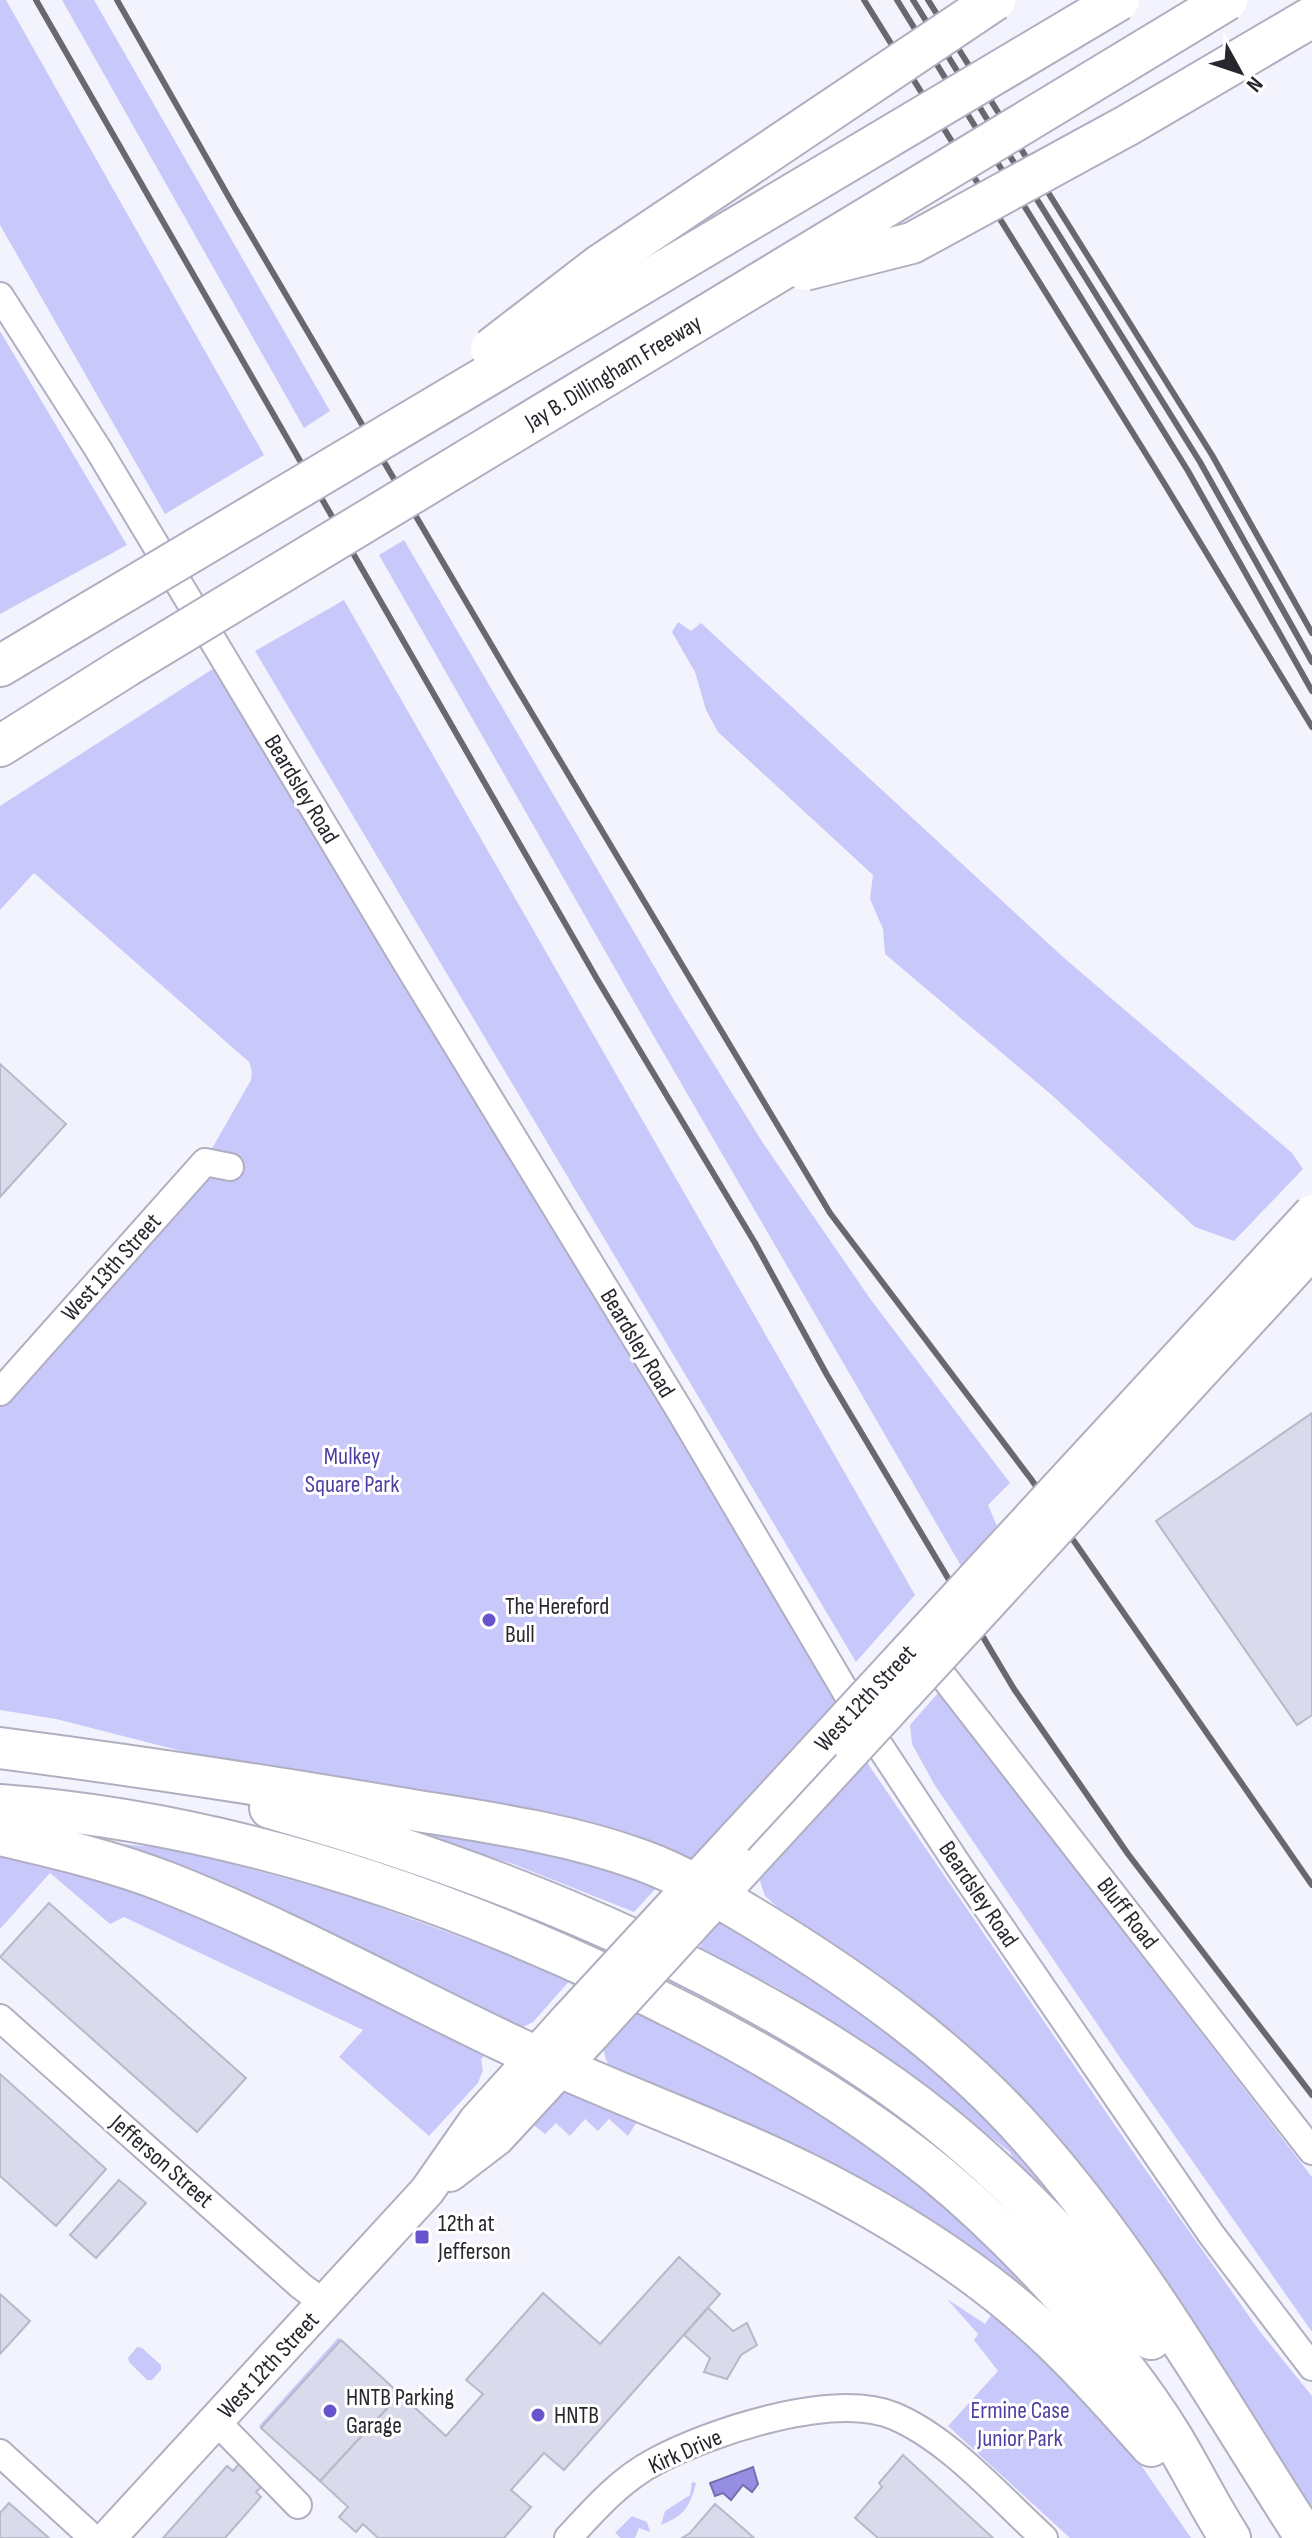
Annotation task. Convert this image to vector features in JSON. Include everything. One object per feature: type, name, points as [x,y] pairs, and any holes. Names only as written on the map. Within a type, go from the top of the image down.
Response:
[{"type":"highway","points":[[348,458],[600,265],[995,0]]},
{"type":"highway","points":[[0,666],[280,496],[1119,0]]},
{"type":"highway","name":"Jay B. Dillingham Freeway","points":[[0,746],[1227,0]]},
{"type":"highway","points":[[767,280],[912,243],[1128,125],[1312,17]]},
{"type":"highway","points":[[0,1750],[174,1770],[535,1830],[606,1848],[707,1890],[831,1966],[901,2016],[974,2078],[1028,2134],[1082,2200],[1133,2271],[1305,2538]]},
{"type":"highway","points":[[0,1750],[265,1807],[424,1854],[507,1884],[626,1936],[717,1980],[800,2027],[860,2064],[938,2122],[1006,2180],[1059,2233],[1168,2360],[1305,2538]]},
{"type":"highway","points":[[0,1805],[70,1812],[198,1835],[292,1856],[395,1888],[569,1957],[778,2064],[841,2104],[936,2173],[1037,2268],[1095,2333],[1146,2400],[1170,2434],[1228,2536]]},
{"type":"highway","points":[[0,1835],[108,1862],[164,1881],[298,1941],[548,2061],[827,2184],[947,2255],[1051,2339],[1094,2382],[1228,2536]]},
{"type":"main road","name":"West 12th Street","points":[[108,2538],[427,2191],[497,2138],[548,2061],[745,1848],[1312,1212]]},
{"type":"main road","name":"West 12th Street","points":[[745,1848],[1312,1252]]},
{"type":"street","name":"Beardsley Road","points":[[0,296],[98,449],[680,1411],[860,1716],[960,1868],[1211,2234],[1312,2367]]},
{"type":"street","name":"West 13th Street","points":[[0,1392],[205,1162],[230,1167]]},
{"type":"street","name":"Bluff Road","points":[[943,1676],[1312,2151]]},
{"type":"street","name":"Jefferson Street","points":[[0,2018],[301,2286],[324,2303]]},
{"type":"street","name":"Kirk Drive","points":[[570,2537],[609,2493],[652,2462],[708,2438],[749,2425],[823,2410],[851,2408],[893,2416],[937,2439],[1044,2538]]},
{"type":"street","points":[[216,2421],[298,2505]]},
{"type":"street","points":[[0,2453],[93,2538]]},
{"type":"green space","points":[[0,0],[6,0],[264,455],[165,514],[0,225]]},
{"type":"green space","points":[[62,0],[94,0],[330,411],[304,428]]},
{"type":"green space","points":[[0,331],[127,545],[0,614]]},
{"type":"green space","points":[[404,540],[674,1000],[763,1143],[871,1300],[1010,1483],[988,1505],[997,1526],[961,1566],[379,555]]},
{"type":"green space","points":[[344,600],[915,1595],[856,1662],[255,651]]},
{"type":"green space","points":[[678,622],[691,631],[701,623],[1063,957],[1292,1153],[1303,1169],[1234,1241],[1195,1227],[1054,1097],[885,954],[883,929],[870,899],[873,875],[718,732],[706,710],[695,672],[672,632]]},
{"type":"green space","name":"Mulkey Square Park","points":[[225,661],[862,1702],[694,1882],[56,1719],[0,1710],[0,1392],[205,1161],[251,1080],[252,1072],[249,1062],[34,873],[0,910],[0,806]]},
{"type":"green space","points":[[939,1692],[1312,2177],[1312,2332],[934,1784],[912,1744],[910,1725]]},
{"type":"green space","points":[[866,1761],[1138,2159],[1261,2333],[1312,2396],[1312,2517],[1083,2186],[765,1896],[760,1881],[764,1871]]},
{"type":"green space","points":[[324,1807],[560,1851],[657,1887],[634,1912],[513,1864]]},
{"type":"green space","points":[[92,1841],[164,1848],[349,1896],[572,1978],[533,2022],[517,2030]]},
{"type":"green space","points":[[0,1855],[178,1897],[487,2053],[481,2059],[483,2070],[478,2083],[429,2136],[339,2057],[363,2030],[124,1917],[110,1924],[50,1873],[0,1929]]},
{"type":"green space","points":[[718,1921],[791,1952],[955,2084],[1083,2224],[1032,2181],[1010,2152],[869,2045],[776,1987],[698,1949]]},
{"type":"green space","points":[[635,2009],[748,2070],[832,2121],[927,2189],[1070,2325],[1057,2327],[614,2072],[604,2053],[605,2045],[613,2031]]},
{"type":"green space","points":[[570,2089],[638,2120],[628,2136],[609,2119],[598,2131],[585,2119],[570,2136],[556,2123],[545,2134],[530,2122],[557,2095]]},
{"type":"green space","name":"Ermine Case Junior Park","points":[[947,2299],[985,2324],[992,2314],[1008,2325],[1100,2414],[1143,2468],[1191,2538],[1070,2538],[948,2426],[998,2371],[974,2340],[978,2334]]},
{"type":"green space","points":[[338,2338],[341,2340],[261,2428],[259,2426]]},
{"type":"green space","points":[[137,2347],[161,2365],[161,2370],[152,2380],[147,2380],[129,2362],[128,2358]]},
{"type":"green space","points":[[692,2482],[696,2483],[685,2510],[661,2525],[665,2511],[690,2495]]},
{"type":"green space","points":[[632,2516],[647,2522],[650,2532],[639,2528],[635,2538],[621,2538],[615,2533]]},
{"type":"shaded area","points":[[753,2467],[758,2484],[752,2492],[743,2485],[731,2500],[723,2493],[715,2496],[710,2483]]},
{"type":"building","points":[[0,1064],[66,1124],[0,1197]]},
{"type":"building","points":[[1312,1413],[1312,1715],[1297,1725],[1156,1521]]},
{"type":"building","points":[[49,1903],[246,2078],[197,2132],[0,1957]]},
{"type":"building","points":[[0,2074],[106,2169],[56,2226],[0,2176]]},
{"type":"building","points":[[119,2180],[146,2203],[96,2258],[70,2235]]},
{"type":"building","name":"HNTB","points":[[679,2257],[720,2294],[564,2470],[544,2453],[511,2490],[531,2507],[504,2538],[378,2538],[363,2524],[356,2532],[339,2517],[348,2507],[320,2481],[400,2394],[446,2436],[483,2394],[466,2380],[543,2293],[600,2344]]},
{"type":"building","points":[[0,2294],[30,2321],[0,2354]]},
{"type":"building","points":[[708,2308],[733,2331],[747,2323],[757,2345],[741,2355],[727,2379],[704,2372],[710,2358],[684,2335]]},
{"type":"building","name":"HNTB Parking Garage","points":[[341,2340],[400,2394],[320,2481],[261,2428]]},
{"type":"building","points":[[903,2455],[993,2538],[878,2538],[855,2518],[882,2487],[879,2483]]},
{"type":"building","points":[[239,2464],[263,2485],[256,2492],[261,2497],[225,2538],[163,2538],[227,2466],[233,2471]]},
{"type":"building","points":[[9,2503],[49,2538],[0,2538],[0,2513]]},
{"type":"building","points":[[715,2504],[754,2538],[682,2538]]},
{"type":"railway","points":[[36,0],[597,979],[755,1243],[827,1375],[1014,1689],[1128,1854],[1312,2095]]},
{"type":"railway","points":[[117,0],[235,208],[512,680],[830,1213],[1031,1479],[1312,1885]]},
{"type":"railway","points":[[864,0],[1312,727]]},
{"type":"railway","points":[[897,0],[1188,471],[1312,691]]},
{"type":"railway","points":[[913,0],[1200,462],[1312,662]]},
{"type":"railway","points":[[928,0],[1212,455],[1312,633]]},
{"type":"place","name":"The Hereford Bull","points":[[489,1620]]},
{"type":"place","name":"12th at Jefferson","points":[[422,2237]]},
{"type":"place","name":"HNTB Parking Garage","points":[[330,2411]]},
{"type":"place","name":"HNTB","points":[[538,2415]]}]
